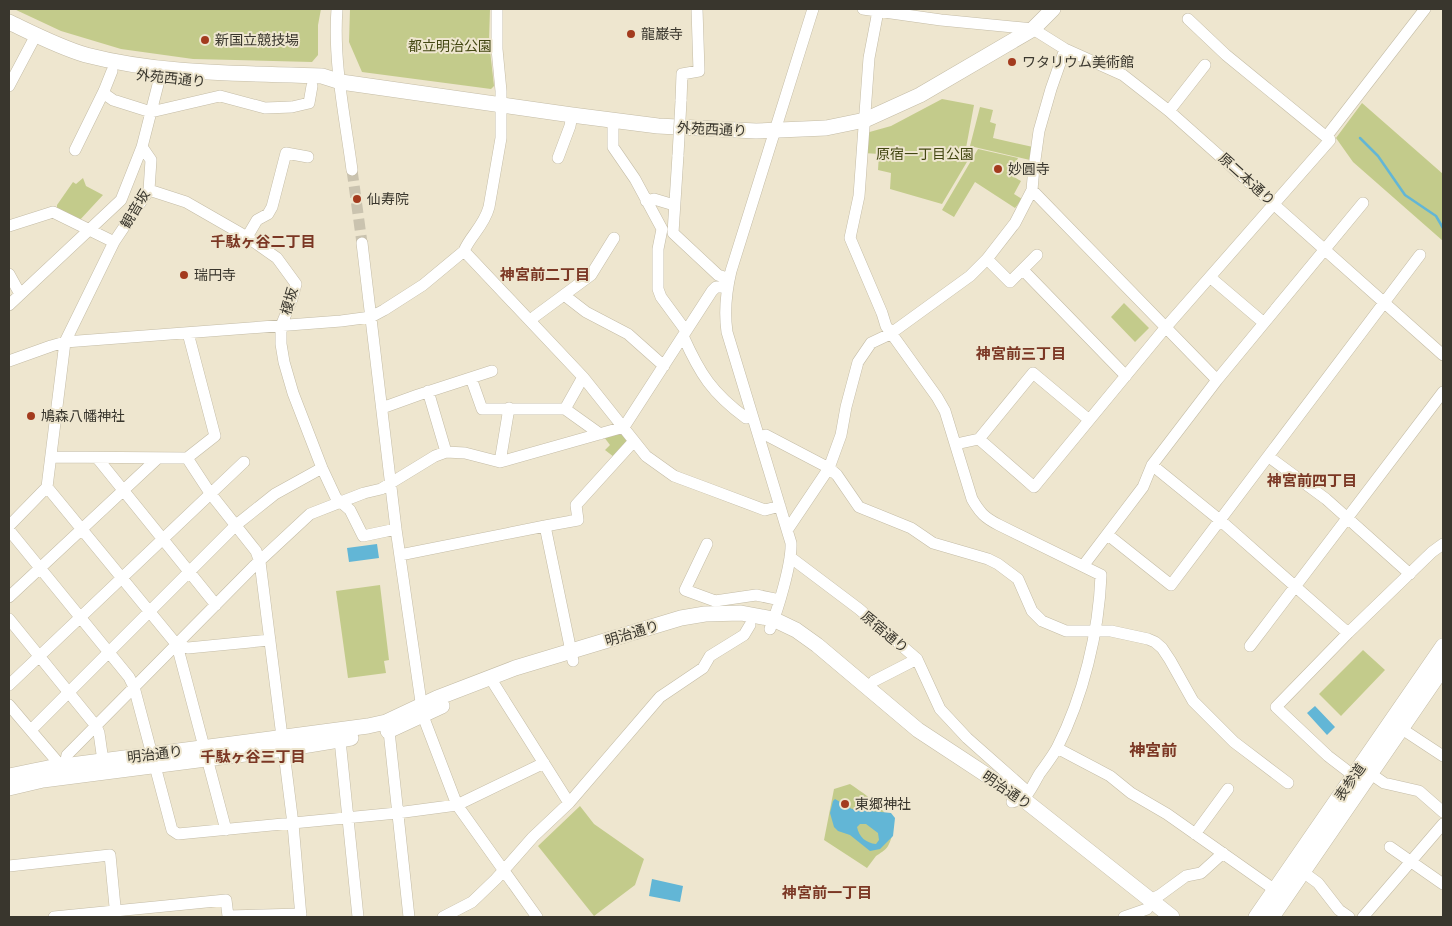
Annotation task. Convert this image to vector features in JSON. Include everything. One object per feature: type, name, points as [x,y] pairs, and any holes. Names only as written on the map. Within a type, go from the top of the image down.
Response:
[{"type":"main road","name":"外苑西通り","points":[[9,31],[161,74],[322,76],[341,82],[613,121],[704,129],[776,130],[826,128],[865,120],[920,95],[1034,29],[1053,9]]},
{"type":"main road","name":"外苑西通り","points":[[9,22],[34,39],[78,62],[112,71],[312,86],[323,86],[341,82]]},
{"type":"main road","name":"明治通り","points":[[9,788],[154,760],[283,743],[386,722],[681,618],[741,613],[806,637],[918,730],[1021,797],[1152,909],[1172,917]]},
{"type":"main road","name":"明治通り","points":[[283,743],[340,740],[389,731],[422,710],[515,668],[572,656],[687,626],[719,622],[772,624],[812,652],[933,752],[1021,797]]},
{"type":"main road","name":"表参道","points":[[1256,917],[1443,646]]},
{"type":"main road","name":"表参道","points":[[1272,917],[1443,668]]},
{"type":"main road","name":"明治通り","points":[[9,776],[103,761],[154,760]]},
{"type":"street","points":[[337,9],[336,34],[352,170]]},
{"type":"street","points":[[9,361],[65,342],[341,322],[371,317],[423,285],[464,251],[487,215],[501,138],[497,9]]},
{"type":"street","points":[[697,9],[699,70],[682,74],[673,233],[728,283]]},
{"type":"street","points":[[772,624],[780,600],[790,557],[791,543],[727,332],[725,318],[728,283],[813,9]]},
{"type":"street","points":[[863,9],[941,20],[1034,29]]},
{"type":"street","points":[[1326,137],[1425,9]]},
{"type":"street","points":[[878,11],[869,58],[859,196],[850,238],[890,334],[937,397],[945,411],[972,500],[984,517],[1100,575],[1095,632],[1083,681],[1057,748],[1021,797]]},
{"type":"street","points":[[979,439],[1034,487],[1088,419],[1166,327],[1211,278],[1330,140],[1232,60],[1188,19]]},
{"type":"street","name":"原二本通り","points":[[1034,29],[1065,50],[1123,75],[1169,110],[1443,355]]},
{"type":"street","points":[[9,86],[34,39]]},
{"type":"street","points":[[788,529],[829,468],[841,435],[858,362],[871,343],[890,334],[970,276],[987,259],[1015,223],[1032,190],[1040,131],[1051,89],[1065,50]]},
{"type":"street","points":[[1169,110],[1205,65]]},
{"type":"street","points":[[75,150],[112,71]]},
{"type":"street","points":[[9,305],[121,200],[142,147],[161,74]]},
{"type":"street","points":[[104,91],[113,100],[151,112],[220,96],[264,108],[292,107],[309,103],[312,86]]},
{"type":"street","points":[[558,158],[572,115]]},
{"type":"street","points":[[613,121],[613,147],[635,179],[662,229],[658,250],[658,289],[661,296],[684,333],[708,384],[729,406],[746,418],[752,417]]},
{"type":"street","name":"観音坂","points":[[47,487],[65,342],[114,242],[149,190],[151,160],[142,147]]},
{"type":"street","points":[[149,190],[186,202],[248,237],[257,220],[268,214],[272,207],[286,152],[308,157]]},
{"type":"street","points":[[1032,190],[1217,380]]},
{"type":"street","points":[[646,201],[654,198],[674,205]]},
{"type":"street","points":[[1083,566],[1143,487],[1152,465],[1217,380],[1363,203]]},
{"type":"street","points":[[9,226],[53,212],[114,242]]},
{"type":"street","name":"榎坂","points":[[248,237],[277,258],[296,284],[281,326]]},
{"type":"street","points":[[530,320],[591,276],[614,238]]},
{"type":"street","points":[[362,243],[396,528],[422,710],[457,805],[537,917]]},
{"type":"street","points":[[464,251],[584,377],[646,456],[674,476],[766,510],[780,506]]},
{"type":"street","points":[[987,259],[1010,282],[1037,255]]},
{"type":"street","points":[[1108,535],[1171,585],[1420,255]]},
{"type":"street","points":[[1023,270],[1126,376]]},
{"type":"street","points":[[9,274],[20,294]]},
{"type":"street","points":[[1211,278],[1264,323]]},
{"type":"street","points":[[9,705],[63,766],[67,755],[216,605],[310,514],[364,493],[382,490],[435,456],[446,452],[465,453],[500,462],[624,427],[712,290],[728,283]]},
{"type":"street","points":[[564,295],[586,312],[628,334],[664,366]]},
{"type":"street","points":[[281,326],[280,344],[291,386],[322,468],[339,502],[350,510],[363,536],[396,528]]},
{"type":"street","points":[[50,457],[186,458],[216,436],[188,333]]},
{"type":"street","points":[[382,408],[428,391],[492,372]]},
{"type":"street","points":[[956,444],[979,439],[1034,373],[1088,419]]},
{"type":"street","points":[[565,409],[584,377]]},
{"type":"street","points":[[471,378],[482,409],[565,409],[600,434]]},
{"type":"street","points":[[428,391],[446,452]]},
{"type":"street","points":[[1250,646],[1443,392]]},
{"type":"street","points":[[500,462],[508,408]]},
{"type":"street","points":[[759,437],[766,436],[829,468],[837,475],[859,507],[911,528],[933,543],[988,559],[998,564],[1018,579],[1032,611],[1042,621],[1066,631],[1111,631],[1155,642],[1162,648],[1170,660],[1193,702],[1234,742],[1288,783]]},
{"type":"street","points":[[400,555],[578,520],[576,505],[634,441]]},
{"type":"street","points":[[1269,457],[1348,517],[1410,574]]},
{"type":"street","points":[[98,458],[216,605]]},
{"type":"street","points":[[9,597],[158,458]]},
{"type":"street","points":[[54,917],[115,914],[226,900],[228,916],[301,916],[293,824],[260,562],[256,551],[186,458]]},
{"type":"street","points":[[9,685],[210,492],[244,462]]},
{"type":"street","points":[[1152,465],[1296,585],[1348,633]]},
{"type":"street","points":[[31,730],[236,525],[275,494],[322,468]]},
{"type":"street","points":[[9,526],[47,487],[177,645],[226,830]]},
{"type":"street","points":[[544,526],[572,656]]},
{"type":"street","points":[[9,530],[129,677],[134,687],[172,830],[178,834],[293,824],[457,805],[544,763]]},
{"type":"street","points":[[707,544],[685,590],[714,601],[756,595],[780,600]]},
{"type":"street","points":[[1354,776],[1328,756],[1276,707],[1348,633],[1443,544]]},
{"type":"street","name":"原宿通り","points":[[790,557],[858,609],[917,659],[940,709],[967,738],[1000,767],[1021,797]]},
{"type":"street","points":[[9,619],[96,726],[99,732],[103,761]]},
{"type":"street","points":[[443,917],[472,902],[503,871],[533,837],[569,803],[660,697],[703,668],[710,656],[744,635],[750,624]]},
{"type":"street","points":[[177,645],[188,648],[270,640]]},
{"type":"street","points":[[868,688],[874,681],[917,659]]},
{"type":"street","points":[[494,684],[569,803]]},
{"type":"street","points":[[1402,729],[1443,756]]},
{"type":"street","points":[[389,731],[409,917]]},
{"type":"street","points":[[340,740],[358,917]]},
{"type":"street","points":[[1057,748],[1110,776],[1131,793],[1167,814],[1275,890]]},
{"type":"street","points":[[1371,774],[1384,783],[1419,791],[1443,812]]},
{"type":"street","points":[[1195,834],[1228,789]]},
{"type":"street","points":[[1363,917],[1443,824]]},
{"type":"street","points":[[1390,847],[1443,884]]},
{"type":"street","points":[[1124,917],[1152,909],[1160,895],[1186,876],[1201,873],[1223,853]]},
{"type":"street","points":[[9,866],[110,855],[115,914]]},
{"type":"street","points":[[1303,872],[1318,883],[1339,910],[1349,917]]},
{"type":"green space","name":"新国立競技場","points":[[14,9],[321,9],[318,25],[318,55],[312,62],[193,59],[121,49],[61,31]]},
{"type":"green space","name":"都立明治公園","points":[[350,9],[490,9],[489,41],[494,86],[491,89],[362,72],[349,42]]},
{"type":"green space","name":"原宿一丁目公園","points":[[942,99],[974,105],[966,148],[974,150],[942,204],[890,189],[891,173],[878,170],[879,154],[864,153],[866,133],[891,126]]},
{"type":"green space","points":[[1362,103],[1443,174],[1443,241],[1353,162],[1336,138]]},
{"type":"green space","points":[[980,107],[993,110],[990,122],[996,124],[993,138],[1033,147],[1030,160],[970,146]]},
{"type":"green space","points":[[978,149],[1018,158],[1010,175],[1021,181],[1014,194],[1022,199],[1015,208],[975,182],[954,217],[942,210]]},
{"type":"green space","points":[[83,178],[86,186],[103,195],[78,222],[57,210],[57,205],[73,182],[76,184]]},
{"type":"green space","points":[[1124,303],[1149,328],[1135,342],[1111,317]]},
{"type":"green space","points":[[623,430],[630,441],[614,457],[605,450],[610,445],[604,437]]},
{"type":"green space","points":[[380,585],[389,660],[384,661],[386,673],[348,678],[336,591]]},
{"type":"green space","points":[[1363,650],[1385,670],[1341,716],[1319,694]]},
{"type":"green space","points":[[850,784],[875,802],[888,818],[891,827],[892,836],[888,846],[876,856],[867,868],[824,840],[834,789]]},
{"type":"green space","points":[[580,806],[594,824],[644,859],[635,885],[594,916],[538,846]]},
{"type":"water","points":[[377,544],[379,558],[349,562],[347,548]]},
{"type":"water","points":[[1315,706],[1335,727],[1327,735],[1307,713]]},
{"type":"water","points":[[835,799],[852,809],[891,813],[895,818],[893,836],[880,849],[870,851],[850,835],[838,831],[834,827],[830,813]],"holes":[[[860,824],[866,824],[878,833],[879,840],[876,844],[866,841],[859,834],[857,827]]]},
{"type":"water","points":[[652,879],[683,886],[680,902],[649,896]]},
{"type":"waterway","points":[[1360,138],[1378,156],[1405,195],[1436,216],[1443,228]]},
{"type":"tunnel","points":[[352,170],[362,243]]},
{"type":"place","name":"龍巌寺","points":[[631,34]]},
{"type":"place","name":"新国立競技場","points":[[205,40]]},
{"type":"place","name":"ワタリウム美術館","points":[[1012,62]]},
{"type":"place","name":"妙圓寺","points":[[998,169]]},
{"type":"place","name":"仙寿院","points":[[357,199]]},
{"type":"place","name":"瑞円寺","points":[[184,275]]},
{"type":"place","name":"鳩森八幡神社","points":[[31,416]]},
{"type":"place","name":"東郷神社","points":[[845,804]]},
{"type":"district","name":"千駄ヶ谷二丁目","points":[[263,242]]},
{"type":"district","name":"神宮前二丁目","points":[[545,275]]},
{"type":"district","name":"神宮前三丁目","points":[[1021,354]]},
{"type":"district","name":"神宮前四丁目","points":[[1312,481]]},
{"type":"district","name":"神宮前","points":[[1153,750]]},
{"type":"district","name":"千駄ヶ谷三丁目","points":[[253,757]]},
{"type":"district","name":"神宮前一丁目","points":[[827,893]]}]
